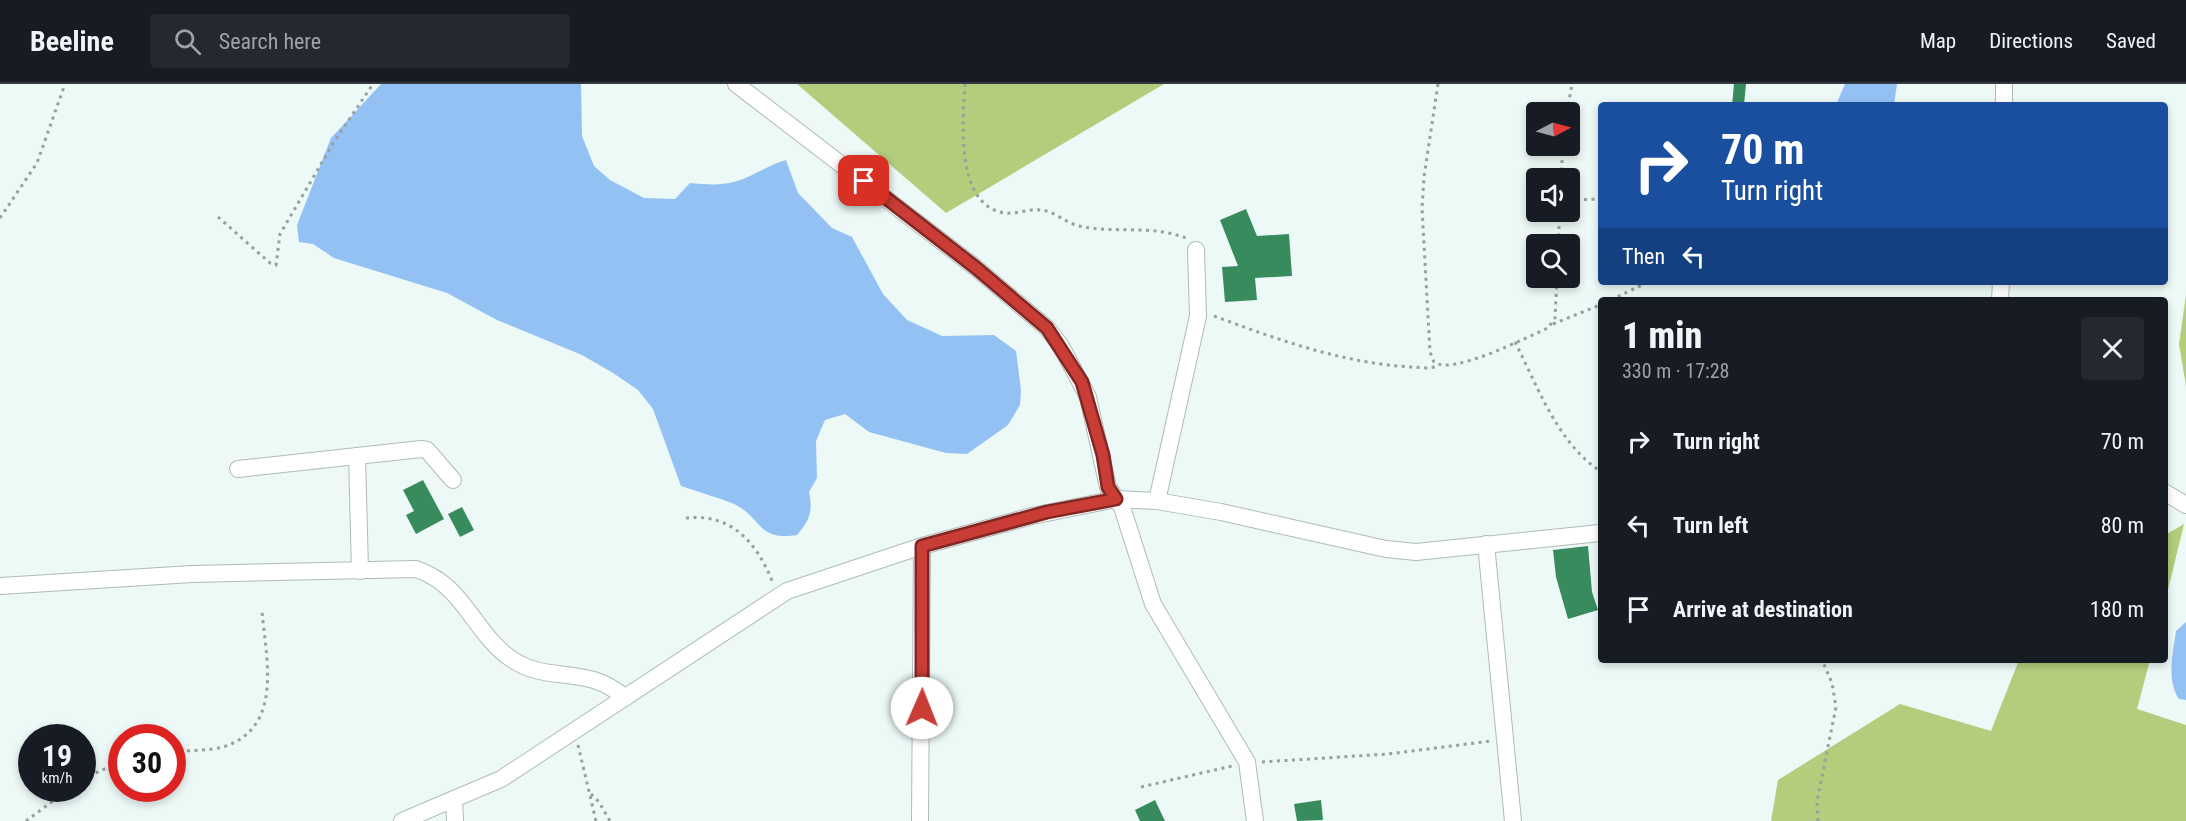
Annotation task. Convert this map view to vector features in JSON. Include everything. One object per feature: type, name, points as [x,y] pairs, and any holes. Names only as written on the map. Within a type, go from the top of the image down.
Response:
[{"type":"street","points":[[736,84],[916,221],[1047,328],[1082,382],[1103,455],[1108,487],[1122,507],[1153,604],[1247,762],[1255,821]]},
{"type":"street","points":[[2004,84],[2004,102]]},
{"type":"street","points":[[1158,501],[1199,310],[1196,250]]},
{"type":"street","points":[[238,469],[427,450],[453,480]]},
{"type":"street","points":[[357,456],[360,571]]},
{"type":"street","points":[[2168,494],[2186,505]]},
{"type":"street","points":[[402,821],[501,780],[778,596],[805,583],[922,546],[1052,511],[1116,499],[1158,501],[1398,551],[1416,552],[1598,533]]},
{"type":"street","points":[[1486,544],[1513,821]]},
{"type":"street","points":[[920,821],[922,546]]},
{"type":"street","points":[[0,586],[181,574],[360,571],[398,568],[427,573],[449,587],[511,659],[539,670],[604,681],[625,698]]},
{"type":"street","points":[[454,800],[455,821]]},
{"type":"path","points":[[0,218],[37,163],[65,84]]},
{"type":"path","points":[[218,217],[270,263],[276,265],[280,234],[334,141],[373,84]]},
{"type":"path","points":[[965,84],[968,177],[976,194],[994,210],[1005,213],[1040,209],[1078,226],[1180,235],[1192,242],[1196,250]]},
{"type":"path","points":[[1438,84],[1424,177],[1422,231],[1430,352],[1438,365]]},
{"type":"path","points":[[1569,102],[1572,84]]},
{"type":"path","points":[[1580,200],[1598,199]]},
{"type":"path","points":[[1617,297],[1642,285]]},
{"type":"path","points":[[1553,324],[1556,288]]},
{"type":"path","points":[[1199,310],[1255,331],[1352,360],[1429,368],[1465,362],[1598,306]]},
{"type":"path","points":[[1515,342],[1570,444],[1582,459],[1598,470]]},
{"type":"path","points":[[686,518],[703,516],[736,528],[765,562],[778,596]]},
{"type":"path","points":[[186,751],[223,747],[242,736],[262,717],[266,704],[267,670],[262,611]]},
{"type":"path","points":[[1818,821],[1817,801],[1836,707],[1832,683],[1823,663]]},
{"type":"path","points":[[575,731],[596,821]]},
{"type":"path","points":[[1141,787],[1247,762],[1388,754],[1505,740]]},
{"type":"path","points":[[591,794],[599,802],[610,821]]},
{"type":"path","points":[[26,821],[52,802]]},
{"type":"green space","points":[[797,84],[1164,84],[946,213]]},
{"type":"green space","points":[[2186,295],[2186,386],[2179,344]]},
{"type":"green space","points":[[2184,524],[2168,590],[2168,533]]},
{"type":"green space","points":[[2018,663],[2149,663],[2137,709],[2186,725],[2186,821],[1771,821],[1778,780],[1900,704],[1991,731]]},
{"type":"water","points":[[381,84],[581,84],[582,136],[594,166],[610,180],[644,198],[675,199],[690,183],[733,182],[786,160],[798,193],[832,228],[852,237],[883,294],[907,320],[942,336],[994,335],[1016,351],[1021,390],[1020,405],[1008,425],[967,454],[946,453],[869,432],[845,414],[825,420],[816,441],[817,478],[809,492],[811,505],[808,520],[797,535],[774,535],[766,531],[743,509],[734,504],[681,486],[653,409],[638,390],[613,373],[582,355],[497,320],[447,293],[334,258],[313,244],[299,242],[297,225],[331,138]]},
{"type":"water","points":[[1845,84],[1897,84],[1894,102],[1837,102]]},
{"type":"water","points":[[2186,622],[2186,700],[2179,699],[2175,691],[2172,666],[2176,631]]},
{"type":"building","points":[[1734,84],[1746,84],[1744,102],[1732,102]]},
{"type":"building","points":[[1246,209],[1257,236],[1289,234],[1292,276],[1255,278],[1257,300],[1225,302],[1222,267],[1238,266],[1220,220]]},
{"type":"building","points":[[423,480],[444,519],[416,534],[406,515],[414,511],[403,490]]},
{"type":"building","points":[[462,507],[474,530],[460,537],[448,514]]},
{"type":"building","points":[[1588,546],[1592,592],[1598,610],[1568,619],[1556,577],[1553,550]]},
{"type":"building","points":[[1155,800],[1165,821],[1140,821],[1135,810]]},
{"type":"building","points":[[1321,800],[1323,820],[1297,821],[1294,804]]},
{"type":"route","points":[[864,181],[975,267],[1047,328],[1061,346],[1082,382],[1103,455],[1108,487],[1116,499],[1062,508],[922,546],[924,615],[922,708]]}]
